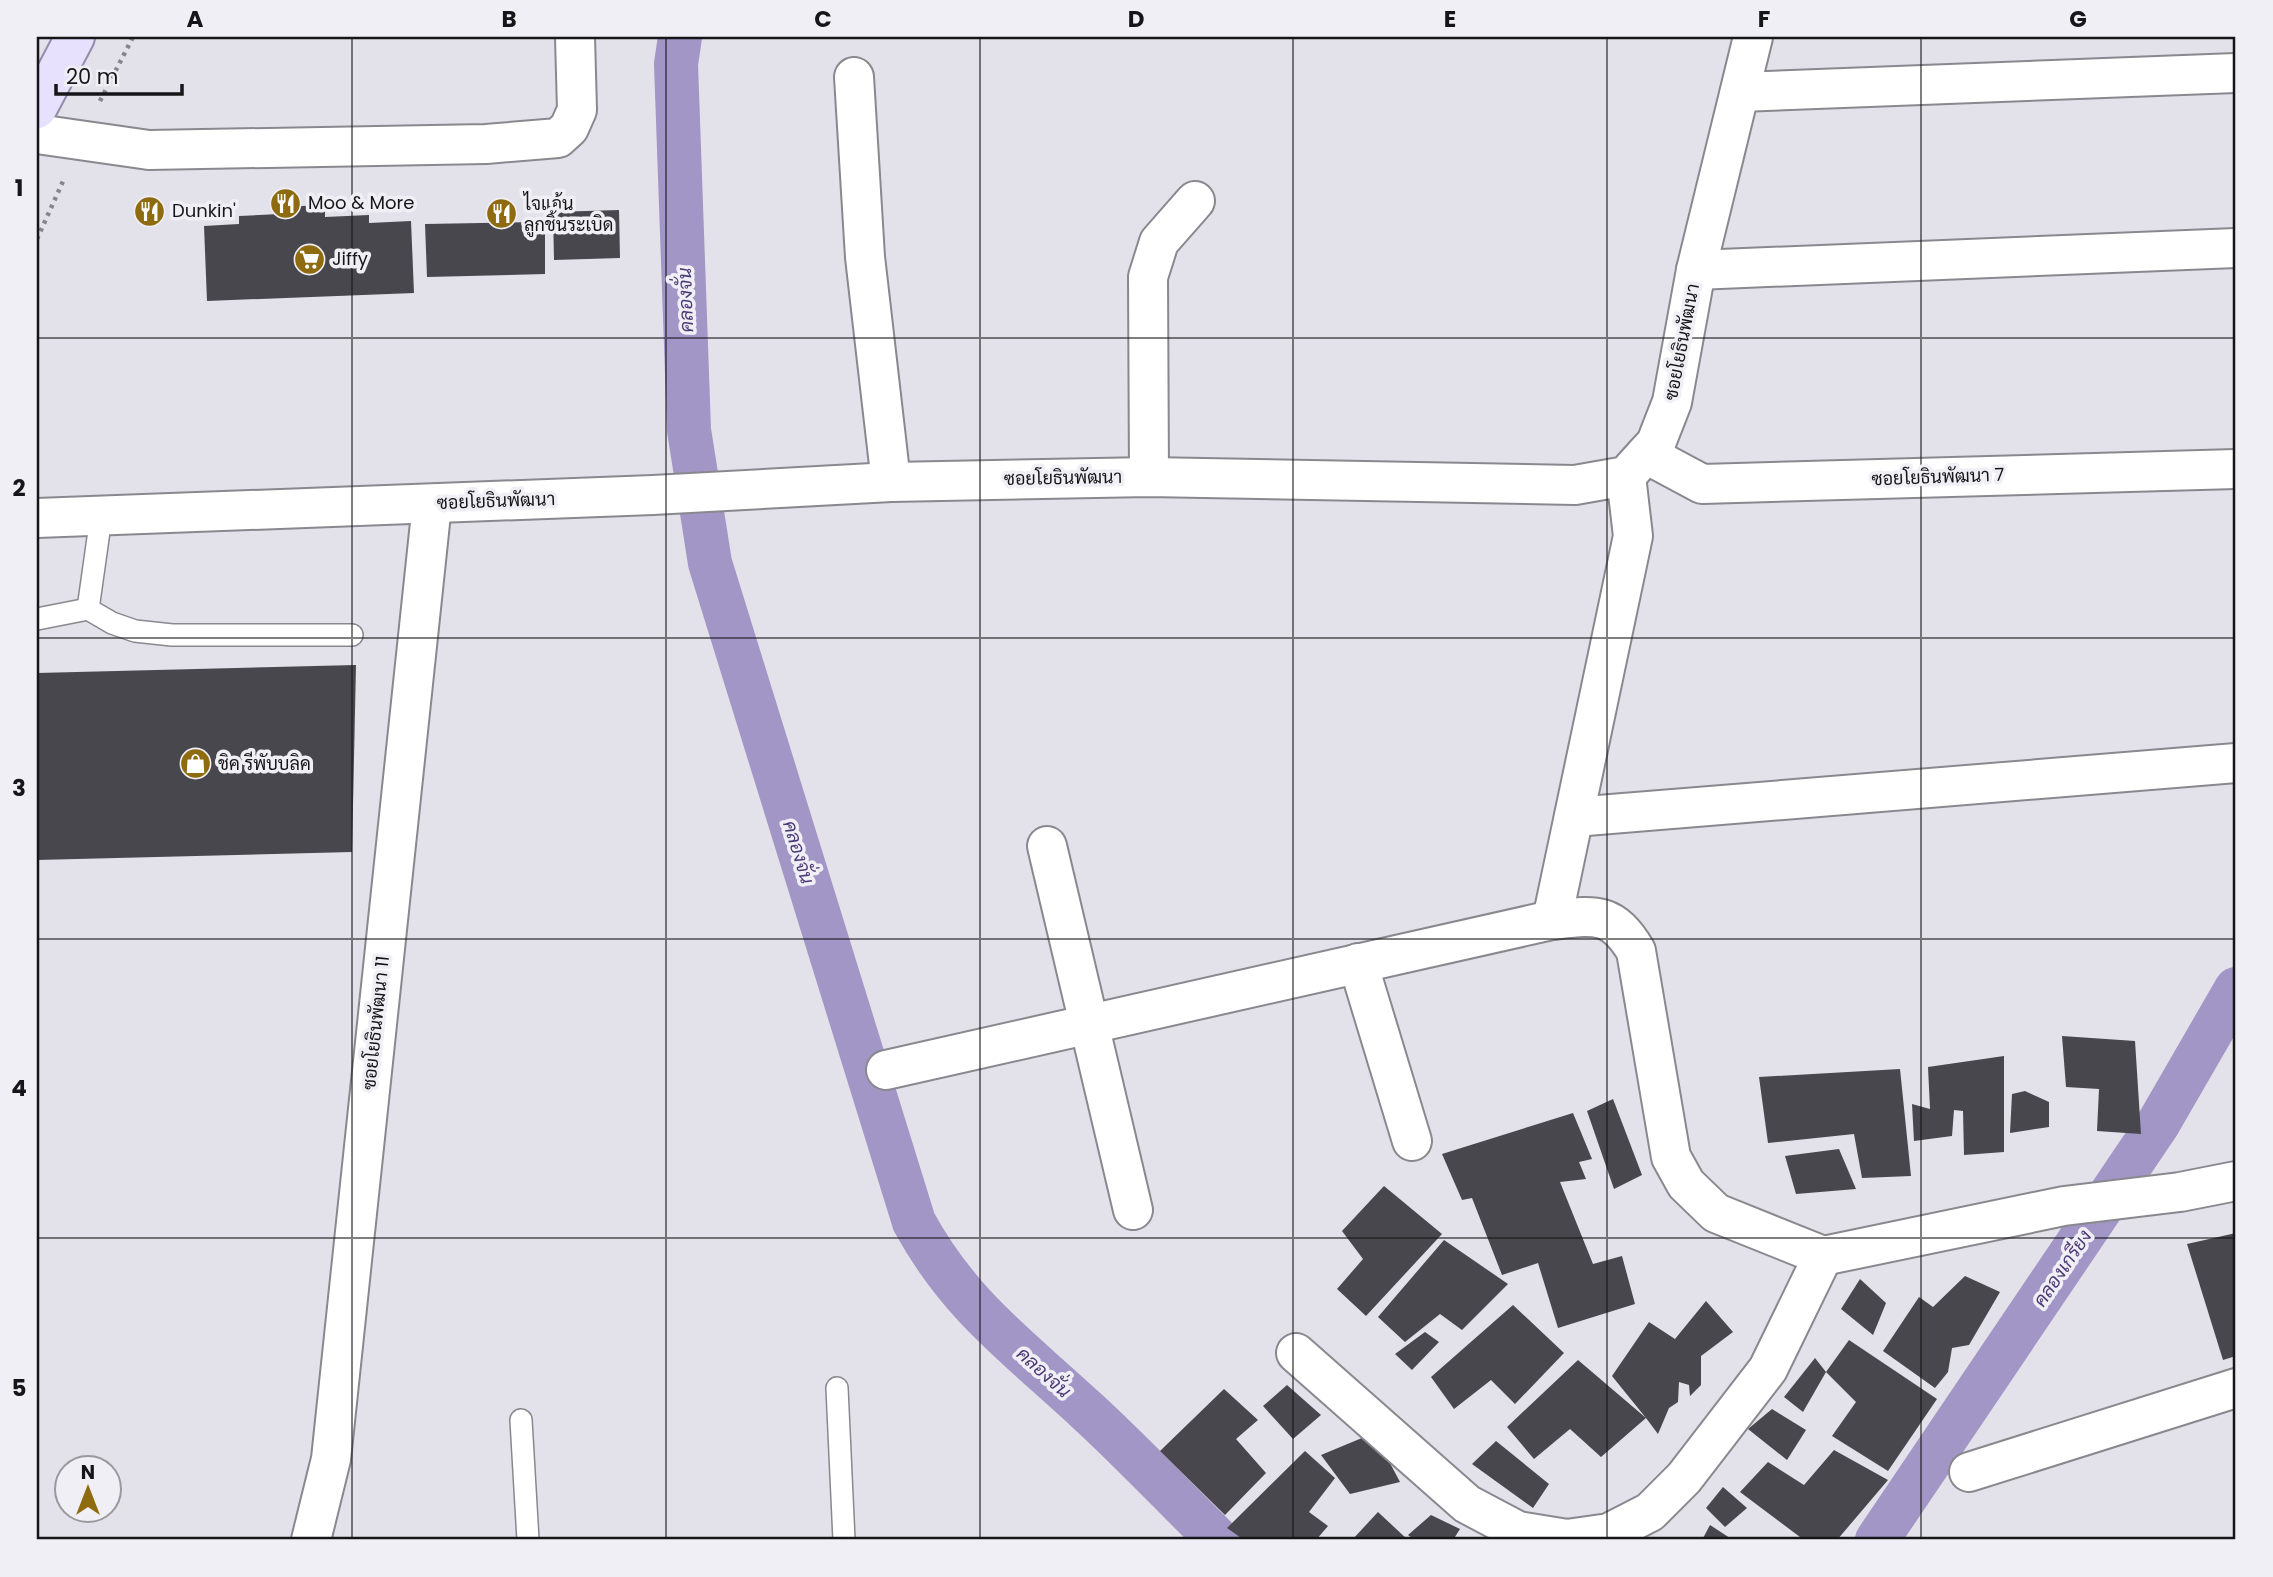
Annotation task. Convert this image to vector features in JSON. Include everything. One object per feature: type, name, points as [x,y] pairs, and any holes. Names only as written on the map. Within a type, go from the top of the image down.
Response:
[{"type":"main road","points":[[37,109],[75,37]]},
{"type":"street","points":[[37,134],[149,149],[486,144],[558,138],[569,128],[577,110],[575,37]]},
{"type":"street","name":"ซอยโยธินพัฒนา","points":[[37,518],[653,495],[891,482],[1149,477],[1575,485],[1636,465],[1656,443],[1672,402],[1696,270],[1753,37]]},
{"type":"street","points":[[1740,92],[2236,73]]},
{"type":"street","points":[[854,77],[865,257],[891,482]]},
{"type":"street","points":[[1149,477],[1148,276],[1159,242],[1195,201]]},
{"type":"street","points":[[1696,270],[2236,247]]},
{"type":"street","points":[[1552,920],[1633,536],[1636,465]]},
{"type":"street","name":"ซอยโยธินพัฒนา 7","points":[[1636,465],[1702,484],[2236,469]]},
{"type":"street","name":"ซอยโยธินพัฒนา 11","points":[[311,1540],[331,1459],[432,504]]},
{"type":"street","points":[[1574,817],[2236,763]]},
{"type":"street","points":[[1047,846],[1133,1210]]},
{"type":"street","points":[[886,1070],[1552,920],[1589,916],[1610,919],[1625,933],[1636,951],[1671,1157],[1686,1184],[1716,1213],[1823,1256],[2064,1206],[2180,1192],[2236,1181]]},
{"type":"street","points":[[1358,963],[1412,1140]]},
{"type":"street","points":[[1296,1353],[1467,1504],[1518,1531],[1567,1539],[1609,1533],[1650,1512],[1684,1478],[1718,1434],[1768,1369],[1823,1256]]},
{"type":"street","points":[[1969,1472],[2236,1388]]},
{"type":"lane","points":[[89,609],[101,517]]},
{"type":"lane","points":[[37,619],[89,609],[112,623],[135,631],[172,635],[352,635]]},
{"type":"lane","points":[[837,1388],[844,1540]]},
{"type":"lane","points":[[521,1420],[528,1540]]},
{"type":"building","name":"Jiffy","points":[[325,205],[325,217],[369,215],[369,223],[411,221],[414,293],[207,301],[204,226],[239,224],[239,216],[279,214],[279,207]]},
{"type":"building","points":[[619,210],[620,258],[554,260],[553,212]]},
{"type":"building","points":[[545,222],[545,274],[427,277],[425,224]]},
{"type":"building","name":"ชิค รีพับบลิค","points":[[356,665],[352,852],[37,860],[37,673]]},
{"type":"building","points":[[2062,1036],[2135,1041],[2141,1134],[2097,1131],[2099,1089],[2066,1087]]},
{"type":"building","points":[[2004,1056],[2004,1152],[1964,1155],[1963,1111],[1954,1110],[1952,1136],[1914,1141],[1912,1104],[1930,1109],[1928,1067]]},
{"type":"building","points":[[1900,1069],[1911,1176],[1862,1178],[1854,1134],[1768,1143],[1759,1077]]},
{"type":"building","points":[[2025,1091],[2049,1102],[2049,1127],[2010,1133],[2012,1094]]},
{"type":"building","points":[[1613,1099],[1642,1175],[1614,1189],[1587,1111]]},
{"type":"building","points":[[1573,1113],[1592,1159],[1579,1162],[1586,1179],[1560,1182],[1593,1264],[1622,1256],[1635,1304],[1558,1328],[1538,1263],[1502,1275],[1472,1198],[1462,1200],[1442,1154]]},
{"type":"building","points":[[1839,1149],[1856,1189],[1796,1194],[1785,1156]]},
{"type":"building","points":[[1384,1186],[1442,1234],[1366,1316],[1337,1289],[1363,1259],[1342,1231]]},
{"type":"building","points":[[2236,1233],[2236,1356],[2223,1360],[2187,1244]]},
{"type":"building","points":[[1444,1240],[1508,1284],[1462,1330],[1440,1314],[1405,1342],[1378,1317]]},
{"type":"building","points":[[1965,1276],[2000,1292],[1969,1345],[1952,1348],[1948,1372],[1935,1388],[1883,1351],[1919,1297],[1933,1307]]},
{"type":"building","points":[[1860,1279],[1886,1303],[1873,1335],[1841,1309]]},
{"type":"building","points":[[1706,1301],[1733,1332],[1701,1356],[1701,1385],[1690,1396],[1689,1385],[1679,1382],[1678,1402],[1669,1408],[1658,1434],[1612,1376],[1649,1322],[1675,1339]]},
{"type":"building","points":[[1513,1305],[1564,1353],[1515,1404],[1491,1380],[1454,1409],[1431,1377]]},
{"type":"building","points":[[1425,1332],[1439,1342],[1412,1370],[1395,1354]]},
{"type":"building","points":[[1849,1340],[1937,1399],[1888,1471],[1832,1436],[1856,1402],[1826,1372]]},
{"type":"building","points":[[1815,1358],[1826,1372],[1803,1412],[1784,1397]]},
{"type":"building","points":[[1578,1360],[1646,1418],[1601,1457],[1570,1429],[1534,1459],[1507,1427]]},
{"type":"building","points":[[1287,1385],[1321,1415],[1293,1439],[1263,1406]]},
{"type":"building","points":[[1224,1389],[1258,1420],[1236,1439],[1266,1473],[1225,1515],[1160,1451]]},
{"type":"building","points":[[1772,1409],[1806,1430],[1787,1460],[1748,1429]]},
{"type":"building","points":[[1374,1433],[1400,1482],[1350,1494],[1321,1455]]},
{"type":"building","points":[[1496,1441],[1549,1484],[1533,1508],[1472,1464]]},
{"type":"building","points":[[1834,1450],[1888,1480],[1837,1540],[1804,1540],[1740,1492],[1768,1462],[1804,1485]]},
{"type":"building","points":[[1305,1451],[1335,1478],[1309,1512],[1328,1526],[1316,1540],[1244,1540],[1227,1528]]},
{"type":"building","points":[[1723,1487],[1747,1508],[1725,1527],[1706,1508]]},
{"type":"building","points":[[1378,1512],[1408,1540],[1352,1540]]},
{"type":"building","points":[[1431,1515],[1460,1529],[1453,1540],[1415,1540],[1408,1535]]},
{"type":"building","points":[[1710,1525],[1733,1540],[1702,1540]]},
{"type":"waterway","name":"คลองจั่น","points":[[680,37],[676,64],[689,430],[710,563],[914,1222],[951,1278],[991,1323],[1102,1425],[1218,1540]]},
{"type":"waterway","name":"คลองเกรียง","points":[[1877,1540],[2158,1124],[2236,989]]},
{"type":"place","name":"Moo & More","points":[[285,203]]},
{"type":"place","name":"Dunkin'","points":[[149,211]]},
{"type":"place","name":"ไจแอ้น ลูกชิ้นระเบิด","points":[[501,214]]},
{"type":"place","name":"Jiffy","points":[[309,259]]},
{"type":"place","name":"ชิค รีพับบลิค","points":[[195,764]]}]
